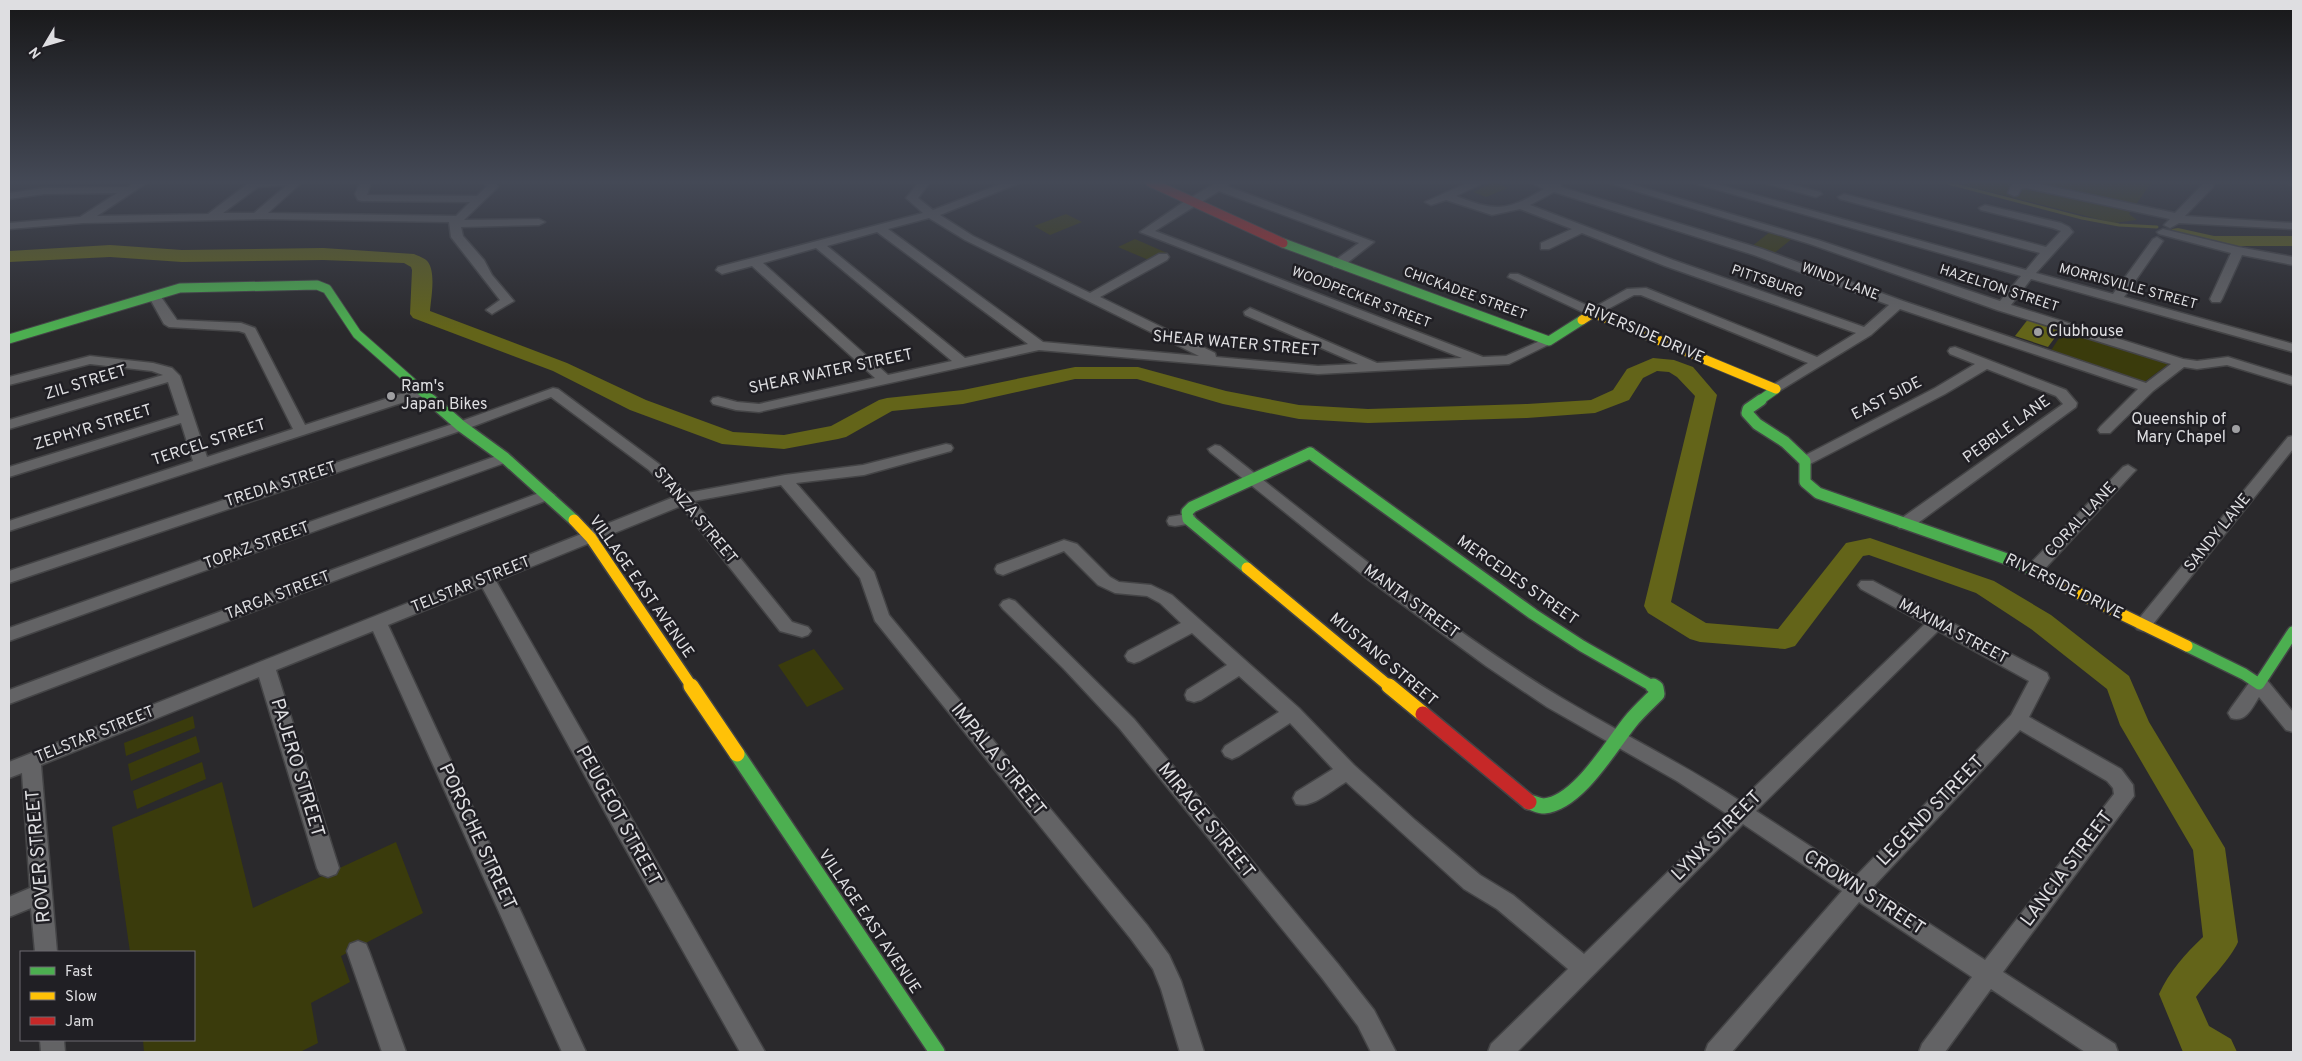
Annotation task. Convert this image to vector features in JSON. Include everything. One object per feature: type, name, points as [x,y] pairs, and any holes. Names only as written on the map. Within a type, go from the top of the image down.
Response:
[{"type":"street","points":[[457,232],[457,237],[480,263],[486,276],[508,301],[492,310]]},
{"type":"street","points":[[722,270],[867,232]]},
{"type":"street","points":[[885,232],[1039,346]]},
{"type":"street","points":[[959,232],[1090,298],[1221,361]]},
{"type":"street","name":"WOODPECKER STREET","points":[[1147,232],[1482,361]]},
{"type":"street","name":"CHICKADEE STREET","points":[[1260,232],[1338,264],[1549,341]]},
{"type":"street","points":[[1338,264],[1368,242],[1342,232]]},
{"type":"street","points":[[1545,246],[1577,232]]},
{"type":"street","name":"PITTSBURG","points":[[1588,232],[1669,263],[1866,332]]},
{"type":"street","name":"WINDY LANE","points":[[1697,232],[1758,252],[1898,304],[2148,388]]},
{"type":"street","name":"HAZELTON STREET","points":[[1779,232],[2181,363],[2197,365],[2228,361],[2293,381]]},
{"type":"street","name":"MORRISVILLE STREET","points":[[1871,232],[2293,348]]},
{"type":"street","points":[[1974,232],[2048,251]]},
{"type":"street","points":[[2002,306],[2067,232]]},
{"type":"street","points":[[2116,299],[2165,232]]},
{"type":"street","points":[[2160,237],[2293,261]]},
{"type":"street","points":[[819,245],[962,363]]},
{"type":"street","points":[[2205,323],[2238,251]]},
{"type":"street","points":[[1090,298],[1162,257]]},
{"type":"street","points":[[755,262],[884,379]]},
{"type":"street","name":"RIVERSIDE DRIVE","points":[[1514,277],[1593,313],[1776,389]]},
{"type":"street","name":"VILLAGE EAST AVENUE","points":[[9,339],[190,286],[317,285],[325,287],[357,334],[461,426],[505,458],[569,514],[591,538],[937,1052]]},
{"type":"street","name":"SHEAR WATER STREET","points":[[718,401],[736,406],[759,408],[1039,346],[1293,369],[1377,368],[1514,358],[1549,341],[1631,292],[1642,291],[1816,362]]},
{"type":"street","points":[[155,297],[169,321],[174,324],[241,327],[250,330],[302,431]]},
{"type":"street","name":"WINDY LANE","points":[[1804,461],[1786,442],[1756,424],[1747,413],[1748,409],[1816,362],[1866,332],[1898,304]]},
{"type":"street","points":[[1250,312],[1377,368]]},
{"type":"street","name":"PEBBLE LANE","points":[[1905,524],[2069,408],[2068,398],[2061,393],[1954,351]]},
{"type":"street","points":[[9,380],[90,360],[153,367],[167,371],[173,376],[202,464]]},
{"type":"street","points":[[2105,430],[2148,388],[2181,363]]},
{"type":"street","name":"EAST SIDE","points":[[1804,461],[1940,391],[1984,364]]},
{"type":"street","name":"ZIL STREET","points":[[9,425],[173,376]]},
{"type":"street","name":"TERCEL STREET","points":[[9,526],[421,392]]},
{"type":"street","name":"TREDIA STREET","points":[[9,577],[461,426],[553,392]]},
{"type":"street","name":"STANZA STREET","points":[[553,392],[654,467],[684,499],[786,626],[802,631]]},
{"type":"street","name":"ZEPHYR STREET","points":[[9,472],[187,417]]},
{"type":"street","name":"SANDY LANE","points":[[2143,626],[2293,440]]},
{"type":"street","name":"TELSTAR STREET","points":[[9,770],[591,538],[684,499],[707,493],[784,480],[864,470],[946,448]]},
{"type":"street","name":"MANTA STREET","points":[[1215,449],[1374,576],[1492,661],[1554,702],[1619,740]]},
{"type":"street","name":"MUSTANG STREET","points":[[1310,453],[1192,507],[1182,520],[1531,804],[1539,807],[1556,804],[1586,778],[1619,740]]},
{"type":"street","name":"MERCEDES STREET","points":[[1310,453],[1532,614],[1582,646],[1655,686],[1657,694],[1628,726],[1619,740]]},
{"type":"street","name":"TOPAZ STREET","points":[[9,635],[505,458]]},
{"type":"street","name":"RIVERSIDE DRIVE","points":[[1804,461],[1804,482],[1813,490],[2034,570],[2143,626],[2244,674],[2259,684],[2293,725]]},
{"type":"street","name":"CORAL LANE","points":[[2034,570],[2128,470]]},
{"type":"street","name":"IMPALA STREET","points":[[784,480],[868,576],[882,617],[1160,962],[1173,989],[1192,1052]]},
{"type":"street","name":"TARGA STREET","points":[[9,697],[547,495]]},
{"type":"street","points":[[1003,569],[1064,545],[1071,548],[1104,581],[1115,587],[1160,594],[1292,713],[1347,771],[1472,882],[1505,902],[1584,968]]},
{"type":"street","name":"PEUGEOT STREET","points":[[486,579],[619,819],[752,1052]]},
{"type":"street","name":"MAXIMA STREET","points":[[1867,585],[2040,678]]},
{"type":"street","name":"MIRAGE STREET","points":[[1009,605],[1069,663],[1127,724],[1330,971],[1366,1018],[1384,1052]]},
{"type":"street","name":"PORSCHE STREET","points":[[378,622],[574,1052]]},
{"type":"street","name":"LYNX STREET","points":[[1500,1052],[1936,623]]},
{"type":"street","points":[[1134,656],[1194,624]]},
{"type":"street","points":[[2238,713],[2293,632]]},
{"type":"street","points":[[1194,695],[1240,666]]},
{"type":"street","name":"PAJERO STREET","points":[[266,668],[328,868]]},
{"type":"street","name":"LEGEND STREET","points":[[1717,1052],[1857,889],[2018,720],[2040,678]]},
{"type":"street","points":[[1232,751],[1292,713]]},
{"type":"street","name":"LANCIA STREET","points":[[1932,1052],[1988,974],[2124,796],[2120,780],[2114,775],[2018,720]]},
{"type":"street","name":"CROWN STREET","points":[[1619,740],[1684,775],[2106,1052]]},
{"type":"street","name":"ROVER STREET","points":[[31,761],[46,951]]},
{"type":"street","points":[[1303,798],[1347,771]]},
{"type":"street","points":[[9,907],[42,892]]},
{"type":"street","points":[[358,952],[394,1052]]},
{"type":"shaded area","points":[[1044,232],[1059,232],[1050,235]]},
{"type":"shaded area","points":[[1770,232],[1793,238],[1773,254],[1751,247]]},
{"type":"shaded area","points":[[1135,239],[1167,253],[1151,261],[1118,247]]},
{"type":"shaded area","name":"Clubhouse","points":[[2029,318],[2062,328],[2048,347],[2015,336]]},
{"type":"shaded area","points":[[2065,329],[2171,362],[2143,383],[2050,352]]},
{"type":"shaded area","points":[[814,649],[844,689],[807,707],[778,665]]},
{"type":"shaded area","points":[[193,716],[195,728],[126,756],[124,743]]},
{"type":"shaded area","points":[[196,736],[200,752],[131,781],[128,764]]},
{"type":"shaded area","points":[[202,762],[206,779],[137,809],[133,791]]},
{"type":"shaded area","points":[[222,782],[253,908],[396,842],[423,913],[341,956],[350,982],[311,1003],[318,1043],[300,1052],[144,1052],[143,1041],[195,1041],[195,951],[130,951],[112,827]]},
{"type":"waterway","points":[[2178,233],[2214,241],[2293,241]]},
{"type":"waterway","points":[[9,257],[110,251],[182,256],[323,254],[407,258],[420,264],[422,282],[420,314],[560,367],[638,405],[730,439],[784,442],[838,432],[887,405],[963,397],[1075,373],[1138,373],[1223,397],[1299,412],[1368,416],[1527,411],[1595,406],[1621,395],[1635,374],[1653,364],[1674,366],[1685,372],[1706,395],[1657,606],[1700,632],[1785,639],[1855,549],[1870,546],[1985,587],[2041,622],[2119,683],[2135,725],[2209,848],[2221,942],[2202,961],[2177,994],[2196,1039],[2218,1052]]},
{"type":"traffic: fast","points":[[1283,243],[1549,341],[1582,320]]},
{"type":"traffic: fast","points":[[9,339],[180,288],[317,285],[327,289],[357,334],[461,426],[505,458],[574,520]]},
{"type":"traffic: fast","points":[[1776,389],[1748,409],[1747,413],[1757,424],[1785,442],[1805,461],[1805,482],[1818,493],[2018,563],[2039,574]]},
{"type":"traffic: fast","points":[[1310,453],[1533,614],[1582,646],[1642,678],[1656,688],[1657,694],[1633,718],[1586,779],[1571,793],[1557,802],[1542,806],[1529,802]]},
{"type":"traffic: fast","points":[[1247,568],[1188,519],[1187,512],[1192,507],[1310,453]]},
{"type":"traffic: fast","points":[[2187,646],[2244,674],[2259,684],[2293,632]]},
{"type":"traffic: fast","points":[[737,754],[937,1052]]},
{"type":"traffic: slow","points":[[1582,320],[1593,313],[1776,389]]},
{"type":"traffic: slow","points":[[574,520],[591,538],[737,754]]},
{"type":"traffic: slow","points":[[1247,568],[1423,714]]},
{"type":"traffic: slow","points":[[2039,574],[2187,646]]},
{"type":"traffic: jam","points":[[1258,232],[1283,243]]},
{"type":"traffic: jam","points":[[1423,714],[1529,802]]},
{"type":"place","name":"Clubhouse","points":[[2038,332]]},
{"type":"place","name":"Ram's Japan Bikes","points":[[391,396]]},
{"type":"place","name":"Queenship of Mary Chapel","points":[[2236,429]]}]
